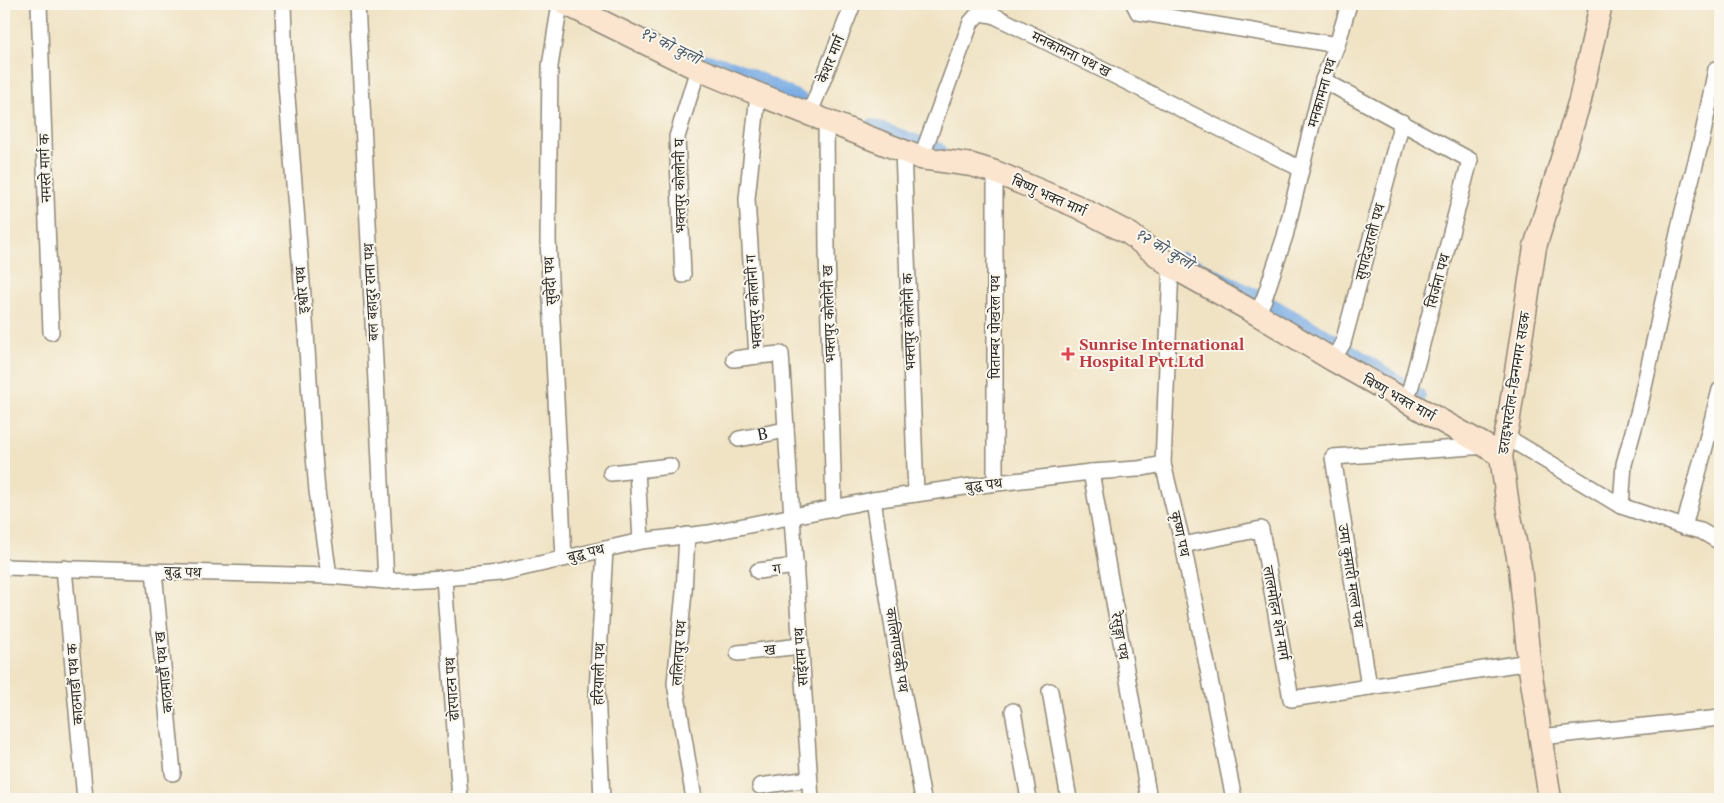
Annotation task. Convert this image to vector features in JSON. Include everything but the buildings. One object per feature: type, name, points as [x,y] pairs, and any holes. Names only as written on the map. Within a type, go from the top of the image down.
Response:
[{"type":"street","name":"नमस्ते मार्ग क","points":[[40,4],[51,332]]},
{"type":"street","name":"इश्वोर पथ","points":[[283,4],[285,72],[313,444],[318,500],[329,576]]},
{"type":"street","name":"बल बहादुर राना पथ","points":[[357,4],[386,581]]},
{"type":"street","name":"सुवेदी पथ","points":[[560,4],[550,66],[548,240],[564,559]]},
{"type":"street","name":"बिष्णु भक्त मार्ग","points":[[566,4],[698,70],[758,94],[815,111],[915,155],[972,165],[995,172],[1076,206],[1130,234],[1170,266],[1261,306],[1498,446]]},
{"type":"street","name":"केशर मार्ग","points":[[815,111],[853,4]]},
{"type":"street","name":"मनकामना पथ","points":[[1134,4],[1138,12],[1336,45],[1322,80],[1285,236],[1261,306]]},
{"type":"street","points":[[1336,45],[1349,4]]},
{"type":"street","name":"डराइभरटोल-डिन्गनगर सडक","points":[[1550,799],[1529,662],[1520,567],[1498,446],[1535,248],[1580,100],[1601,4]]},
{"type":"street","name":"मनकामना पथ ख","points":[[915,155],[937,114],[971,22],[978,13],[993,15],[1301,169]]},
{"type":"street","points":[[1621,506],[1624,464],[1639,410],[1682,216],[1702,138],[1716,69]]},
{"type":"street","name":"भक्तपुर कोलोनी घ","points":[[683,275],[677,137],[698,70]]},
{"type":"street","points":[[1322,80],[1402,122]]},
{"type":"street","name":"भक्तपुर कोलोनी ग","points":[[758,94],[747,198],[757,356],[781,354],[792,515]]},
{"type":"street","name":"भक्तपुर कोलोनी ख","points":[[815,111],[827,252],[834,509]]},
{"type":"street","name":"सिर्जना पथ","points":[[1402,122],[1470,160],[1408,394]]},
{"type":"street","name":"सुपादेउराली पथ","points":[[1338,352],[1402,122]]},
{"type":"street","name":"भक्तपुर कोलोनी क","points":[[915,155],[916,494]]},
{"type":"street","name":"पिताम्बर पोखरेल पथ","points":[[995,172],[995,483]]},
{"type":"street","name":"कृष्ण पथ","points":[[1170,266],[1163,464],[1182,545],[1234,799]]},
{"type":"street","points":[[734,359],[757,356]]},
{"type":"street","points":[[1684,527],[1720,390]]},
{"type":"street","name":"B","points":[[739,439],[786,430]]},
{"type":"street","points":[[1498,446],[1621,506],[1701,531],[1720,542]]},
{"type":"street","name":"उमा कुमारी मल्ल पथ","points":[[1369,686],[1333,457],[1498,446]]},
{"type":"street","name":"बुद्ध पथ","points":[[4,567],[329,576],[386,581],[444,578],[500,573],[641,541],[709,532],[873,500],[995,483],[1163,464]]},
{"type":"street","points":[[611,473],[670,466]]},
{"type":"street","points":[[637,470],[641,541]]},
{"type":"street","name":"रेसुङ्गा पथ","points":[[1090,472],[1149,799]]},
{"type":"street","name":"कालिगण्डकी पथ","points":[[873,500],[901,680],[923,799]]},
{"type":"street","name":"साईराम पथ","points":[[792,515],[811,799]]},
{"type":"street","name":"लालमोहन शेन मार्ग","points":[[1182,545],[1261,529],[1291,699],[1369,686]]},
{"type":"street","name":"ललितपुर पथ","points":[[687,535],[684,592],[675,683],[694,799]]},
{"type":"street","name":"हरियाली पथ","points":[[602,799],[597,691],[605,549]]},
{"type":"street","name":"ग","points":[[758,571],[796,566]]},
{"type":"street","name":"काठमाडौँ पथ क","points":[[64,568],[85,799]]},
{"type":"street","name":"काठमाडौँ पथ ख","points":[[154,571],[174,773]]},
{"type":"street","name":"ढोरपाटन पथ","points":[[444,578],[460,799]]},
{"type":"street","name":"ख","points":[[738,653],[801,646]]},
{"type":"street","points":[[1369,686],[1529,662]]},
{"type":"street","points":[[1050,691],[1069,799]]},
{"type":"street","points":[[1013,711],[1029,799]]},
{"type":"street","points":[[1540,737],[1720,718]]},
{"type":"street","points":[[760,786],[809,779]]},
{"type":"waterway","name":"१२ को कुलो","points":[[695,59],[733,68],[800,100]]},
{"type":"waterway","name":"१२ को कुलो","points":[[872,127],[938,150]]},
{"type":"waterway","name":"१२ को कुलो","points":[[1182,260],[1265,302],[1338,344],[1418,396]]},
{"type":"place","name":"Sunrise International Hospital Pvt.Ltd","points":[[1068,354]]}]
